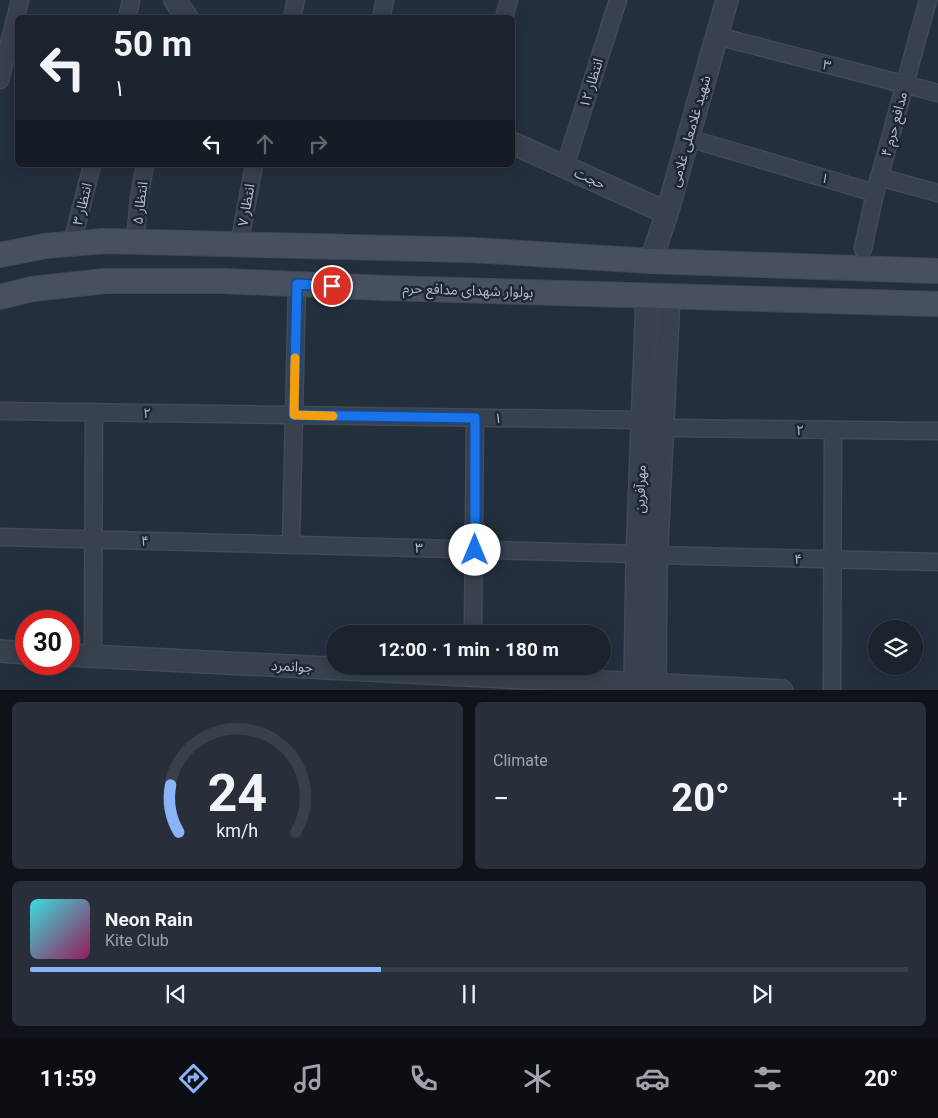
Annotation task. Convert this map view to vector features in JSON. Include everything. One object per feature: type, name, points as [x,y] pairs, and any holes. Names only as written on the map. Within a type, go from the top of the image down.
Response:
[{"type":"main road","points":[[0,255],[72,243],[135,242],[472,250],[651,261],[938,271]]},
{"type":"main road","points":[[470,289],[472,250]]},
{"type":"main road","name":"بولوار شهدای مدافع حرم","points":[[9,295],[32,289],[105,282],[224,281],[470,289],[658,303],[938,304]]},
{"type":"street","points":[[16,15],[20,0]]},
{"type":"street","points":[[128,15],[131,0]]},
{"type":"street","points":[[293,15],[296,0]]},
{"type":"street","points":[[382,15],[385,0]]},
{"type":"street","points":[[505,15],[509,0]]},
{"type":"street","name":"انتظار ۱۲","points":[[565,166],[618,0]]},
{"type":"street","name":"شهید غلامعلی غلامی","points":[[651,261],[667,213],[727,0]]},
{"type":"street","name":"مدافع حرم ۴","points":[[863,249],[879,177],[928,0]]},
{"type":"street","points":[[0,80],[15,20]]},
{"type":"street","name":"۳","points":[[717,36],[938,93]]},
{"type":"street","name":"۱","points":[[688,138],[875,193]]},
{"type":"street","name":"حجت","points":[[515,144],[667,213]]},
{"type":"street","name":"انتظار ۳","points":[[72,243],[91,167]]},
{"type":"street","name":"انتظار ۵","points":[[135,242],[145,167]]},
{"type":"street","name":"انتظار ۷","points":[[239,245],[254,167]]},
{"type":"street","points":[[879,177],[938,193]]},
{"type":"street","points":[[291,545],[297,284]]},
{"type":"street","points":[[0,309],[9,295]]},
{"type":"street","name":"مهرآفرین","points":[[645,683],[647,555],[642,420],[658,303]]},
{"type":"street","name":"مهرآفرین","points":[[647,555],[663,428],[658,303]]},
{"type":"street","name":"۲","points":[[0,411],[294,415]]},
{"type":"street","points":[[93,656],[94,413]]},
{"type":"street","name":"۱","points":[[294,415],[642,420]]},
{"type":"street","points":[[473,625],[475,418]]},
{"type":"street","name":"۲","points":[[663,428],[938,431]]},
{"type":"street","points":[[832,690],[833,430]]},
{"type":"street","name":"۴","points":[[0,537],[291,545]]},
{"type":"street","name":"۳","points":[[291,545],[647,555]]},
{"type":"street","name":"۴","points":[[647,555],[938,562]]},
{"type":"street","points":[[0,651],[15,652]]},
{"type":"street","name":"جوانمرد","points":[[80,655],[326,665]]},
{"type":"street","name":"جوانمرد","points":[[539,675],[782,690]]},
{"type":"slow traffic","points":[[295,358],[294,415],[333,416]]},
{"type":"route","points":[[332,286],[297,284],[294,415],[475,418],[475,550]]}]
